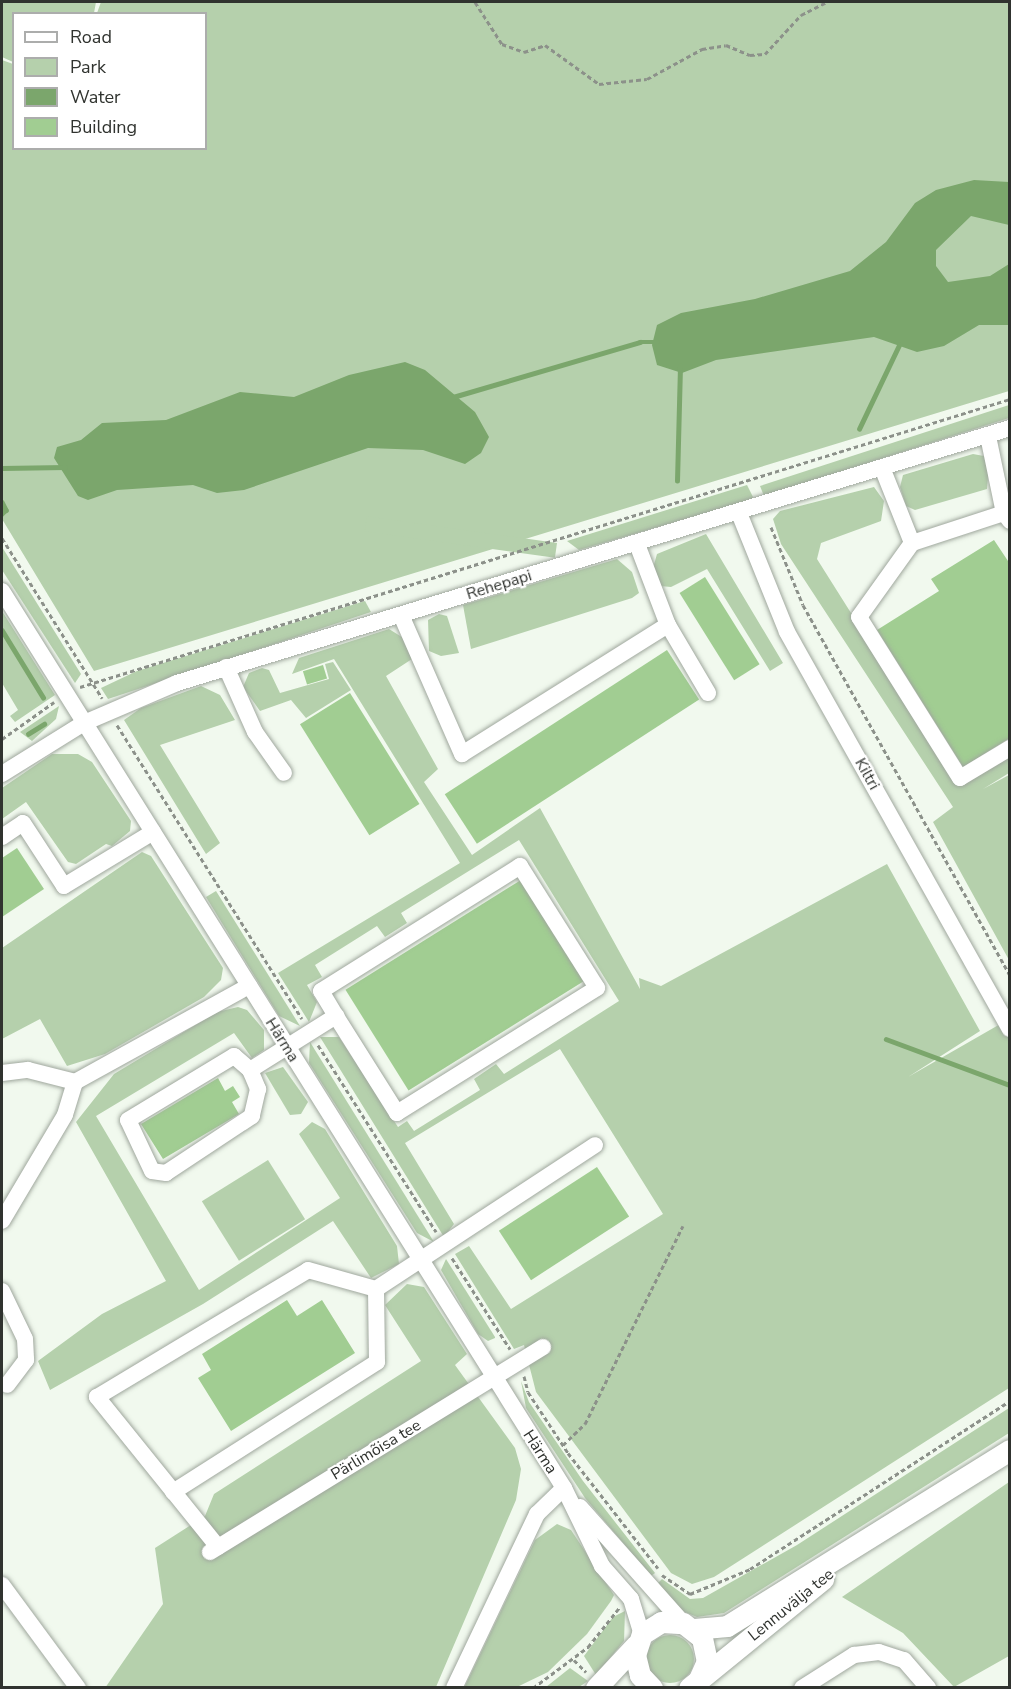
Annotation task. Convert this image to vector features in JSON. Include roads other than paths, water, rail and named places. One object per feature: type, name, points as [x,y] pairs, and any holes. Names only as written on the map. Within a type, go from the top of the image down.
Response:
[{"type":"main road","name":"Lennuvälja tee","points":[[594,1682],[661,1622],[689,1626],[727,1626],[1010,1450]]},
{"type":"main road","name":"Lennuvälja tee","points":[[694,1686],[886,1528]]},
{"type":"main road","name":"Lennuvälja tee","points":[[689,1626],[707,1661],[694,1686]]},
{"type":"main road","points":[[639,1640],[636,1665],[652,1688]]},
{"type":"street","name":"Rehepapi","points":[[2,774],[84,723],[226,667],[883,470],[1010,428]]},
{"type":"street","points":[[988,436],[1007,517],[912,543],[859,617],[960,778],[1010,747]]},
{"type":"street","points":[[883,470],[912,543]]},
{"type":"street","name":"Kiltri","points":[[739,513],[787,632],[1010,1029]]},
{"type":"street","points":[[637,544],[668,625],[708,693]]},
{"type":"street","name":"Härma","points":[[2,591],[493,1379],[564,1488],[602,1566],[630,1599],[639,1640]]},
{"type":"street","points":[[401,615],[462,754],[668,625]]},
{"type":"street","points":[[226,667],[255,732],[284,773]]},
{"type":"street","points":[[2,837],[23,823],[64,886],[153,832]]},
{"type":"street","points":[[520,866],[597,988],[397,1113],[336,1016],[321,991],[520,866]]},
{"type":"street","points":[[2,1073],[28,1070],[75,1082],[249,986]]},
{"type":"street","points":[[250,1070],[336,1016]]},
{"type":"street","points":[[234,1056],[250,1070],[258,1089],[252,1116],[166,1173],[152,1171],[128,1120],[234,1056]]},
{"type":"street","points":[[2,1221],[65,1115],[75,1082]]},
{"type":"street","points":[[376,1289],[377,1362],[173,1492],[98,1397],[309,1270],[376,1289],[445,1246],[595,1145]]},
{"type":"street","points":[[2,1291],[25,1339],[26,1360],[7,1386]]},
{"type":"street","name":"Pärlimõisa tee","points":[[173,1492],[213,1550],[543,1347]]},
{"type":"street","points":[[454,1688],[537,1514],[564,1488]]},
{"type":"street","name":"Härma","points":[[564,1488],[647,1586],[689,1626]]},
{"type":"street","points":[[2,1585],[78,1688]]},
{"type":"street","points":[[802,1688],[854,1655],[879,1652],[904,1660],[928,1688]]},
{"type":"water","points":[[974,180],[1009,182],[1009,225],[971,216],[936,250],[936,266],[948,282],[990,276],[1009,264],[1009,325],[979,325],[944,346],[917,352],[874,337],[716,360],[682,373],[657,365],[652,345],[657,325],[681,313],[755,299],[850,271],[886,242],[915,203],[936,190]]},
{"type":"water","points":[[405,362],[425,370],[475,412],[489,437],[481,453],[465,464],[423,450],[368,448],[244,490],[217,493],[193,485],[117,490],[88,500],[78,496],[54,458],[57,447],[81,440],[102,423],[166,420],[240,392],[294,397],[349,375]]},
{"type":"waterway","points":[[453,397],[640,342],[658,342]]},
{"type":"waterway","points":[[859,429],[899,345]]},
{"type":"waterway","points":[[677,481],[680,366]]},
{"type":"waterway","points":[[2,468],[65,467]]},
{"type":"waterway","points":[[2,502],[6,510],[2,514]]},
{"type":"waterway","points":[[2,630],[43,697]]},
{"type":"waterway","points":[[28,734],[44,724]]},
{"type":"waterway","points":[[886,1039],[1010,1085]]}]
